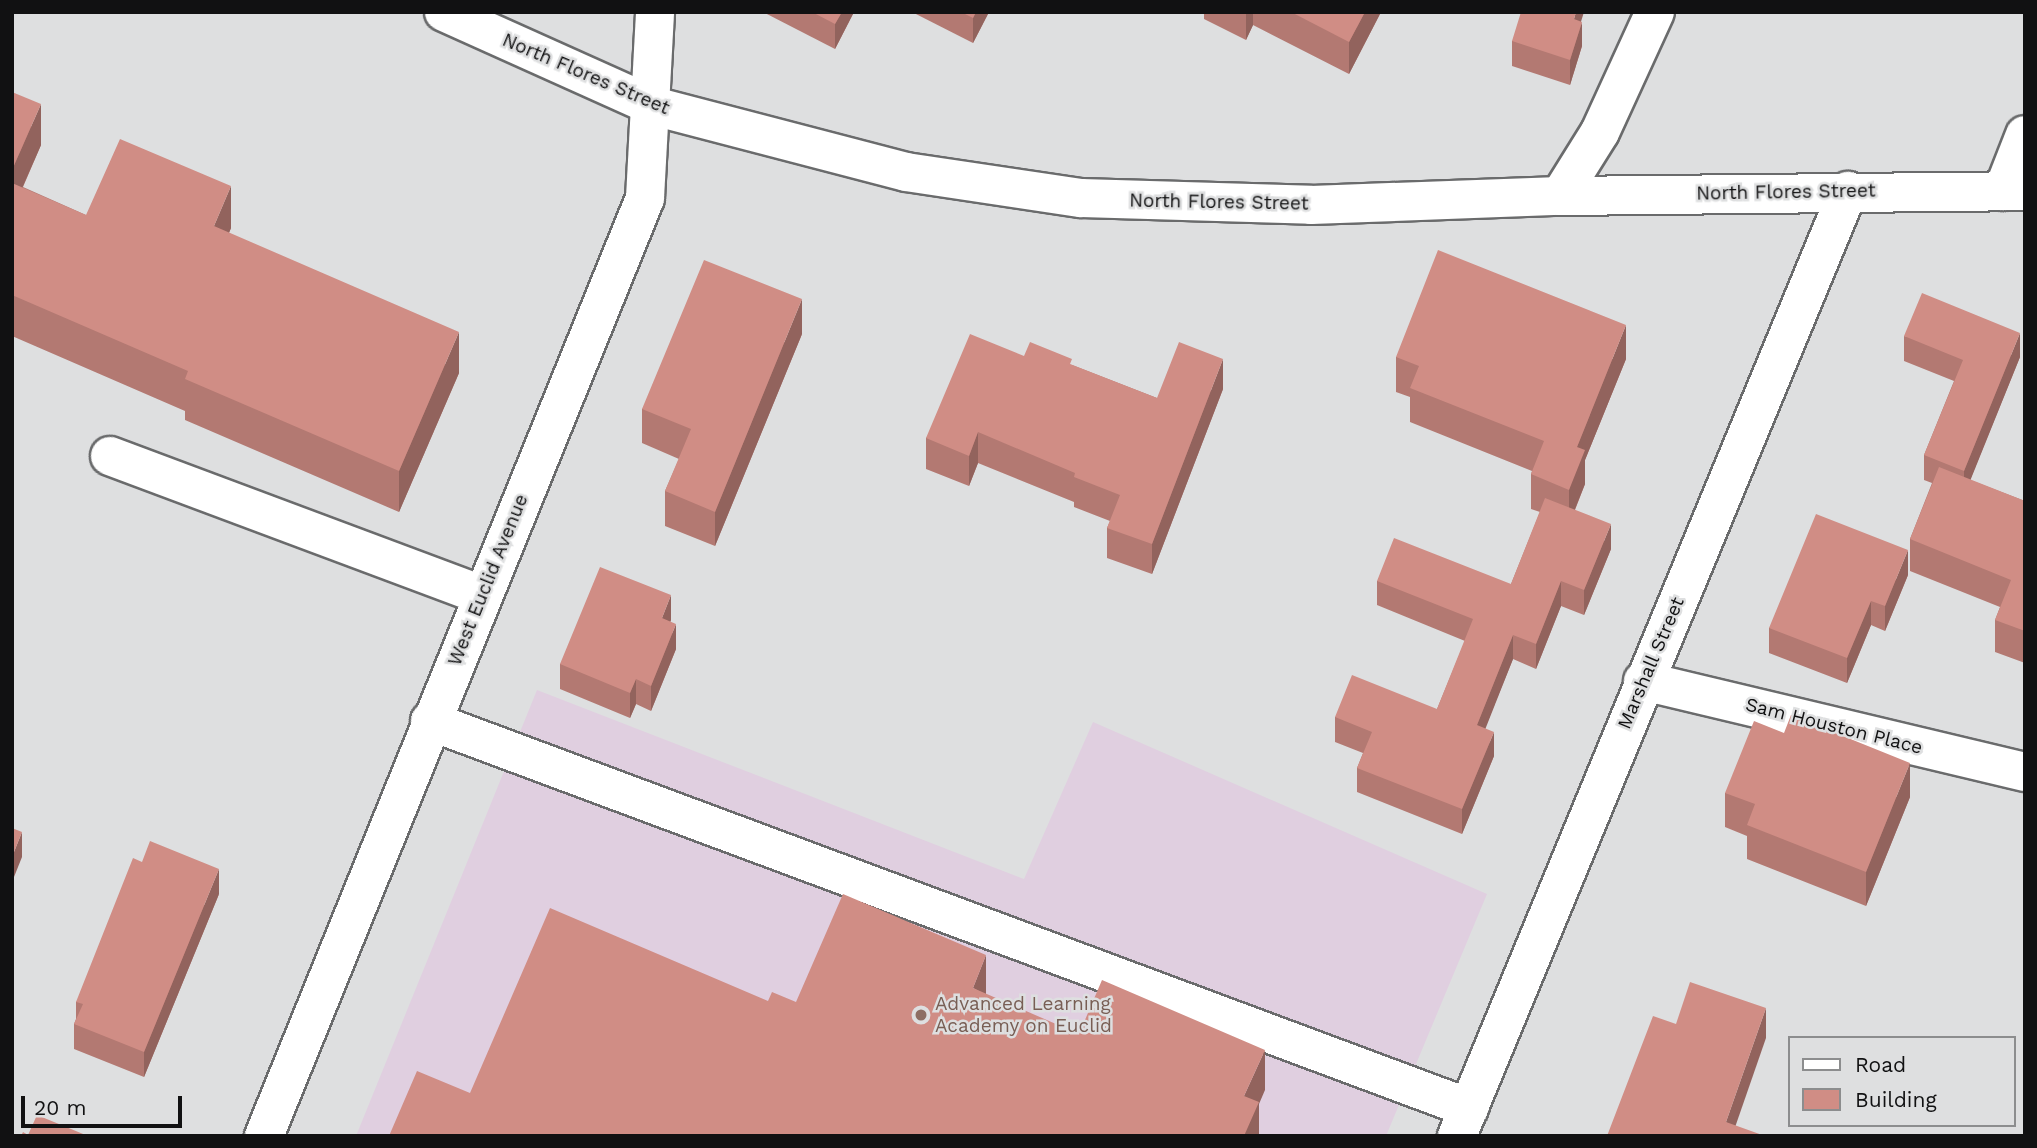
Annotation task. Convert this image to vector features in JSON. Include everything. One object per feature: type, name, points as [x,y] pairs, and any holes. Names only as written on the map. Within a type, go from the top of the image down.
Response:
[{"type":"street","name":"North Flores Street","points":[[444,12],[653,106],[906,172],[1081,198],[1311,205],[1560,195],[2014,191]]},
{"type":"street","name":"West Euclid Avenue","points":[[264,1136],[481,595],[645,198],[653,106],[656,12]]},
{"type":"street","points":[[1560,195],[1600,132],[1655,12]]},
{"type":"street","points":[[2014,191],[2025,135]]},
{"type":"street","name":"Marshall Street","points":[[1463,1122],[1643,681],[1848,191]]},
{"type":"street","points":[[110,456],[481,595]]},
{"type":"street","name":"Sam Houston Place","points":[[1643,681],[2025,772]]},
{"type":"street","points":[[430,721],[1463,1122]]},
{"type":"shaded area","name":"Advanced Learning Academy on Euclid","points":[[537,690],[1024,879],[1093,722],[1487,894],[1386,1136],[356,1136]]},
{"type":"building","points":[[812,12],[842,12],[835,24]]},
{"type":"building","points":[[961,12],[976,12],[973,18]]},
{"type":"building","points":[[1291,12],[1365,12],[1349,42]]},
{"type":"building","points":[[1521,12],[1576,12],[1574,19],[1582,22],[1570,60],[1512,41]]},
{"type":"building","points":[[12,92],[41,104],[12,170]]},
{"type":"building","points":[[120,139],[231,186],[214,226],[459,332],[399,471],[185,379],[188,371],[12,295],[12,183],[86,215]]},
{"type":"building","points":[[1438,250],[1626,325],[1577,447],[1585,450],[1569,490],[1531,474],[1544,441],[1410,388],[1419,366],[1396,357]]},
{"type":"building","points":[[704,260],[802,299],[715,512],[665,491],[691,429],[642,409]]},
{"type":"building","points":[[1922,293],[2020,333],[1964,471],[1924,455],[1963,360],[1904,336]]},
{"type":"building","points":[[970,334],[1024,356],[1030,342],[1072,359],[1070,364],[1157,398],[1179,342],[1223,359],[1152,544],[1107,528],[1120,495],[1074,477],[1075,473],[978,432],[969,456],[926,438]]},
{"type":"building","points":[[1939,467],[2025,501],[2025,631],[1995,620],[2011,580],[1910,539]]},
{"type":"building","points":[[1545,498],[1611,524],[1584,590],[1561,581],[1536,644],[1513,635],[1477,725],[1494,732],[1462,809],[1357,768],[1372,732],[1335,717],[1352,675],[1437,709],[1473,619],[1377,581],[1394,538],[1511,584]]},
{"type":"building","points":[[1816,514],[1908,550],[1885,606],[1871,601],[1847,658],[1769,628]]},
{"type":"building","points":[[600,567],[671,595],[662,618],[676,624],[651,686],[636,679],[630,693],[560,664]]},
{"type":"building","points":[[1791,715],[1910,763],[1866,872],[1747,825],[1755,804],[1725,793],[1754,721],[1784,733]]},
{"type":"building","points":[[12,828],[22,832],[12,857]]},
{"type":"building","points":[[150,841],[219,869],[144,1052],[74,1024],[83,1004],[76,1002],[133,858],[142,862]]},
{"type":"building","points":[[843,894],[986,955],[973,988],[1079,1034],[1102,980],[1265,1050],[1244,1096],[1259,1102],[1244,1136],[389,1136],[417,1071],[470,1093],[550,908],[768,1001],[772,992],[796,1002]]},
{"type":"building","points":[[1690,982],[1766,1008],[1726,1122],[1765,1136],[1607,1136],[1653,1016],[1676,1024]]},
{"type":"building","points":[[37,1115],[88,1136],[21,1136],[23,1132],[28,1135]]},
{"type":"place","name":"Advanced Learning Academy on Euclid","points":[[921,1015]]}]
